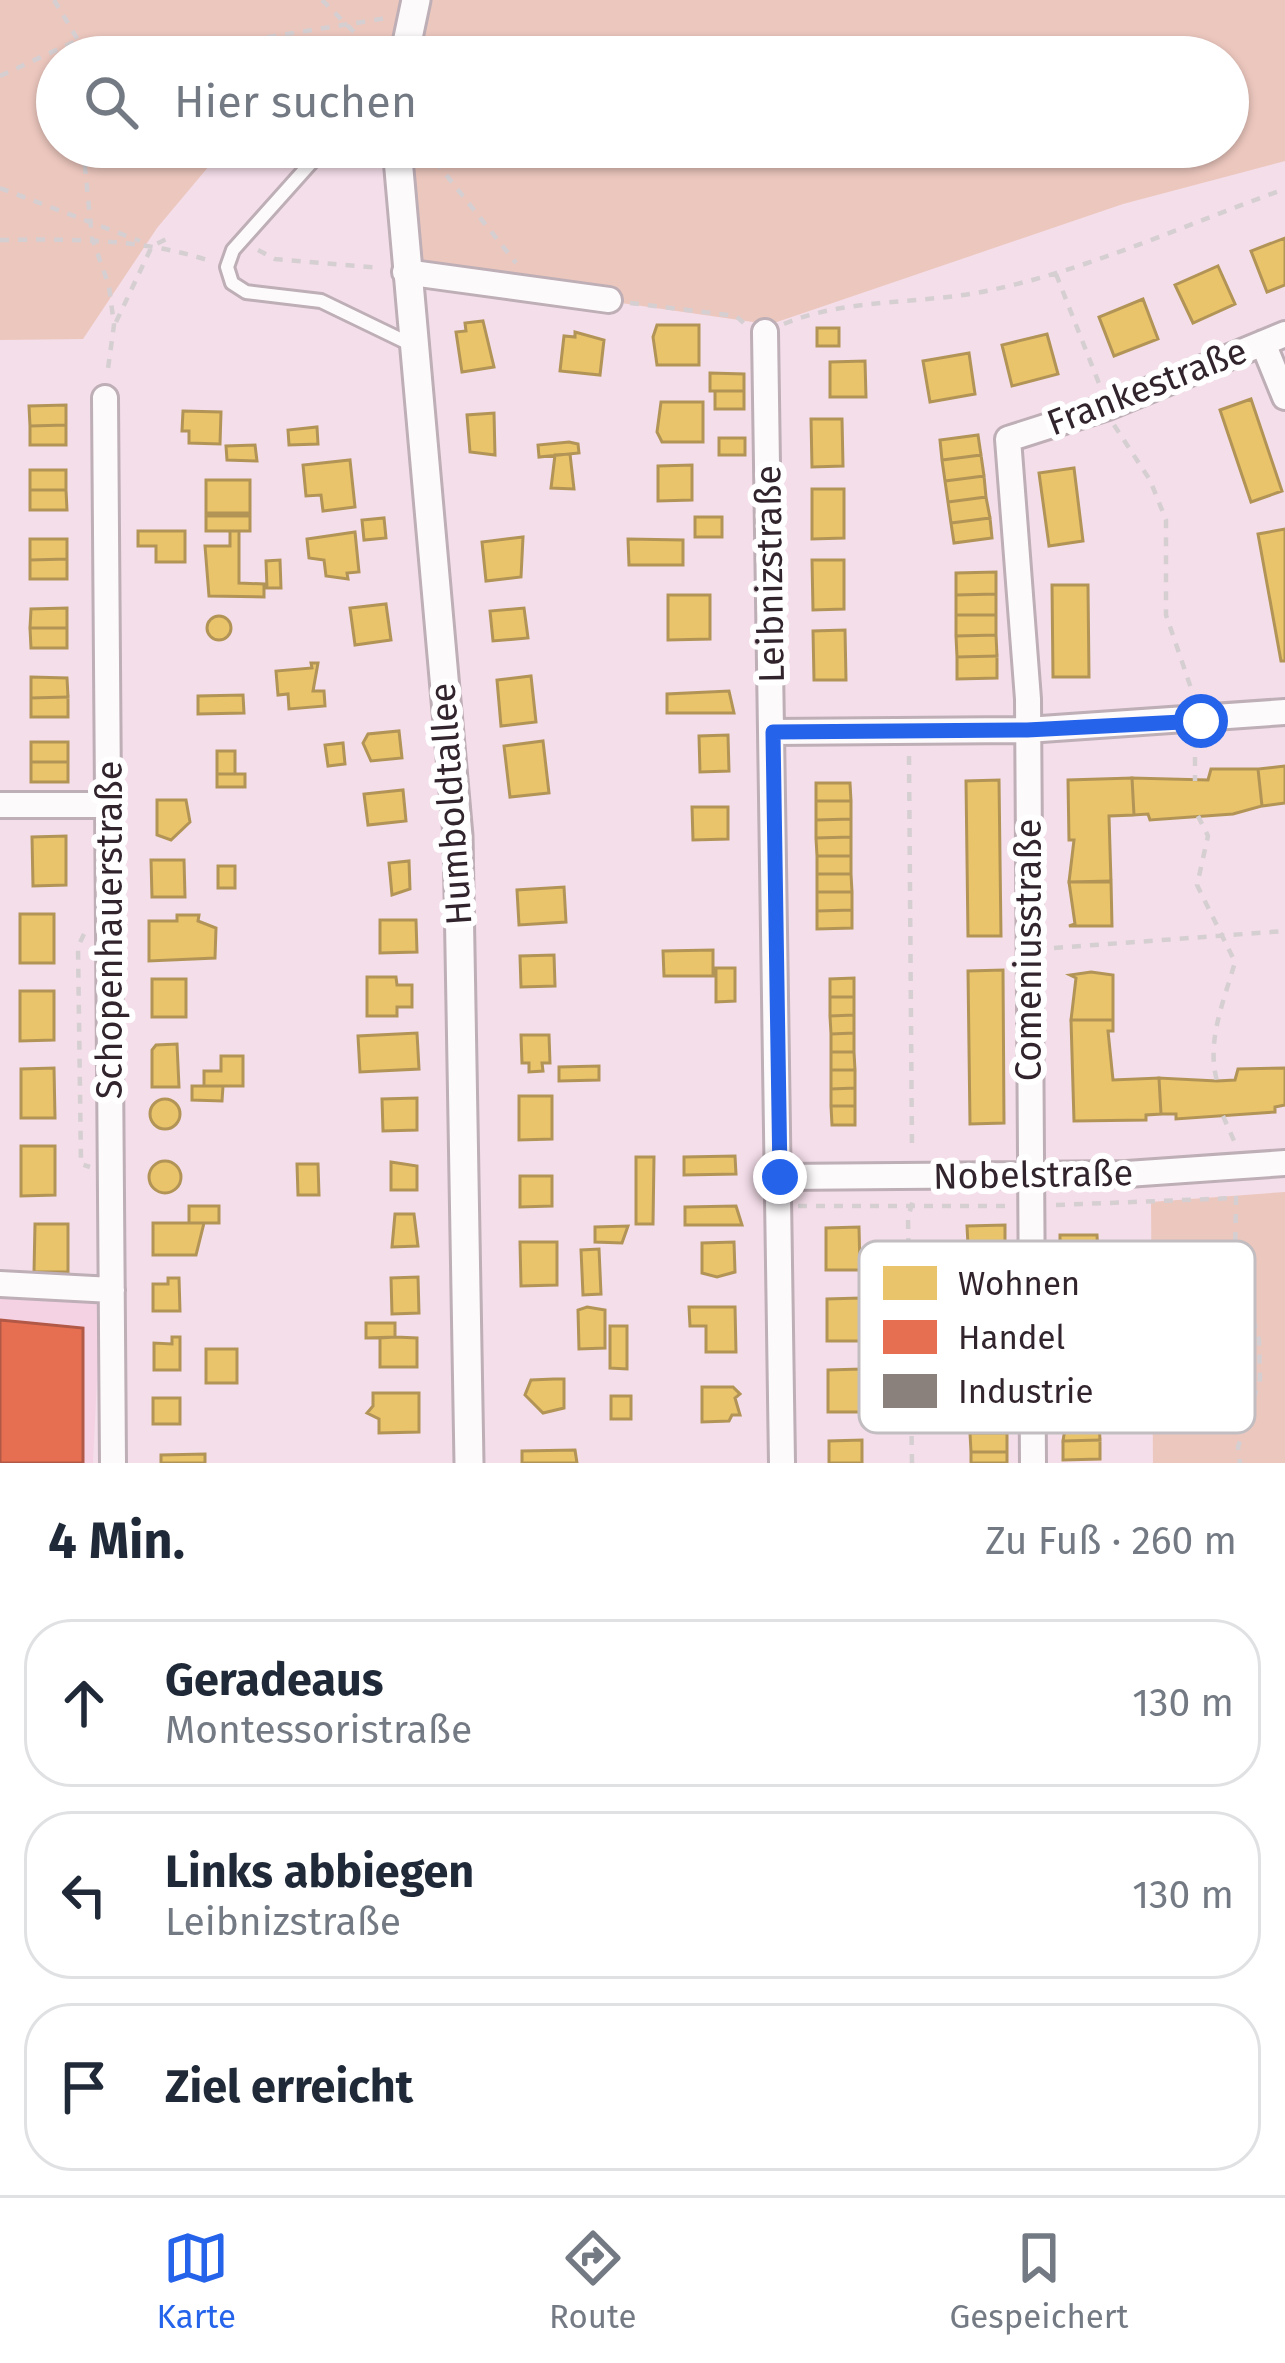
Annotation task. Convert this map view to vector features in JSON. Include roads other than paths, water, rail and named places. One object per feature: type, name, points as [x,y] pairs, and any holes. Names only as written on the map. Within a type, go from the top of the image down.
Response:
[{"type":"street","name":"Humboldtallee","points":[[398,168],[458,836],[469,1463]]},
{"type":"street","points":[[405,272],[609,300]]},
{"type":"street","name":"Leibnizstraße","points":[[765,332],[782,1463]]},
{"type":"street","points":[[1274,338],[1285,398]]},
{"type":"street","name":"Frankestraße","points":[[1008,439],[1108,407],[1274,338]]},
{"type":"street","name":"Schopenhauerstraße","points":[[105,398],[113,1463]]},
{"type":"street","name":"Comeniusstraße","points":[[1008,439],[1021,559],[1027,730],[1030,1241]]},
{"type":"street","points":[[773,732],[1027,730],[1285,712]]},
{"type":"street","points":[[0,805],[110,805]]},
{"type":"street","name":"Nobelstraße","points":[[780,1177],[1029,1177],[1285,1163]]},
{"type":"street","points":[[0,1284],[112,1290]]},
{"type":"street","name":"Comeniusstraße","points":[[1033,1433],[1034,1463]]},
{"type":"lane","points":[[308,168],[242,241],[227,267],[232,283],[246,292],[321,301],[411,344]]}]
